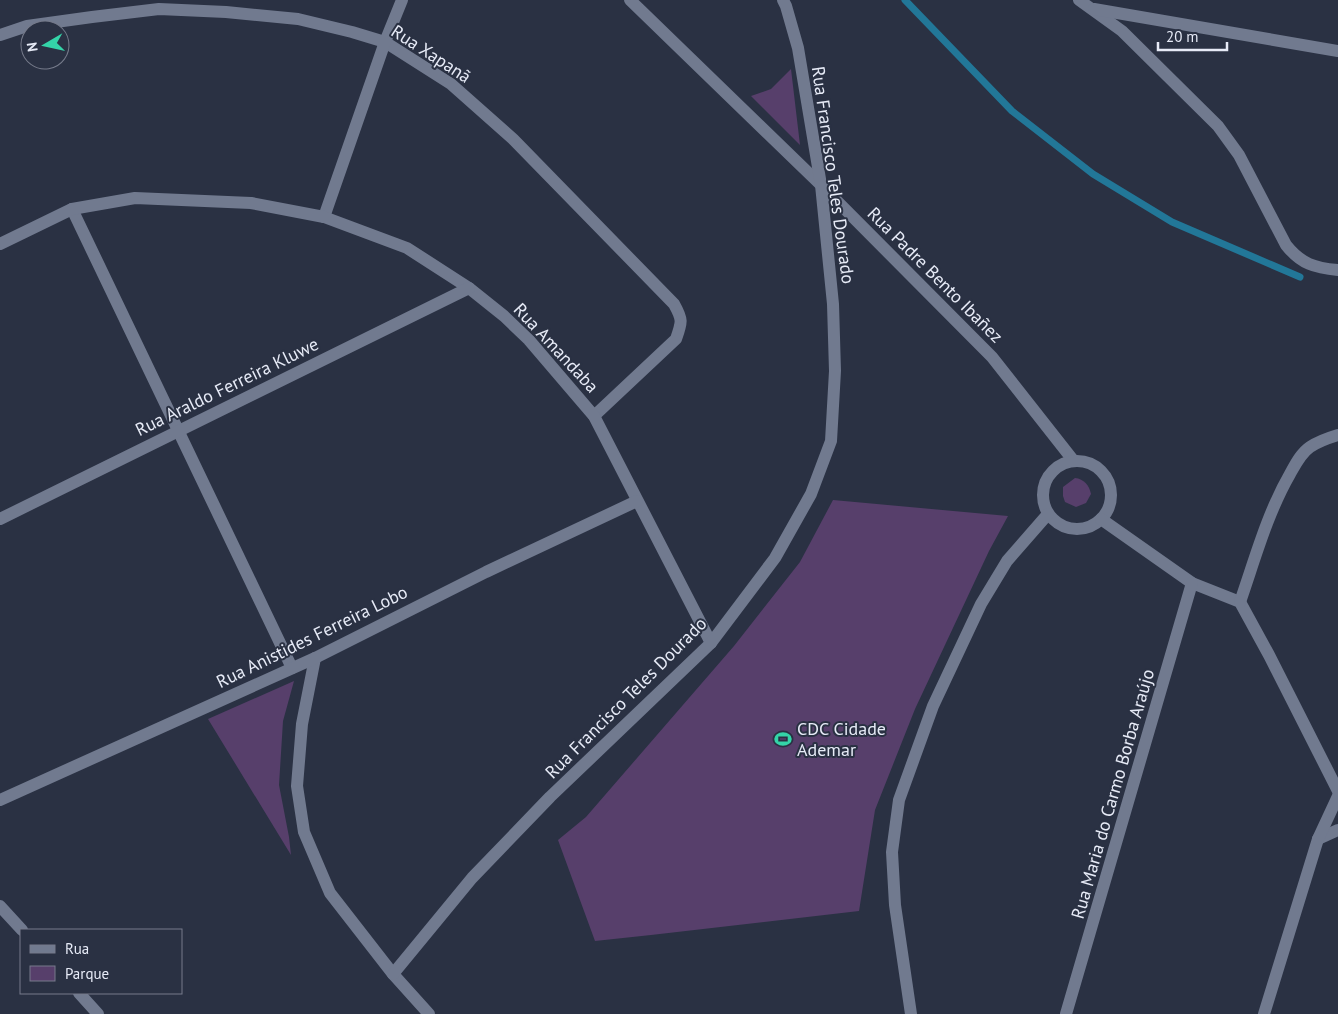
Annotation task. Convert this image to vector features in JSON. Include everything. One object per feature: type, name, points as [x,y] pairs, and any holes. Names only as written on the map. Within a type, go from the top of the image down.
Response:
[{"type":"street","points":[[324,217],[385,42],[402,0]]},
{"type":"street","name":"Rua Padre Bento Ibañez","points":[[630,0],[821,185],[992,358],[1074,460]]},
{"type":"street","name":"Rua Francisco Teles Dourado","points":[[393,974],[472,878],[550,797],[711,643],[775,558],[811,494],[831,441],[835,371],[833,304],[821,185],[798,48],[783,0]]},
{"type":"street","points":[[1079,0],[1122,31],[1218,126],[1239,155],[1286,245],[1295,256],[1308,264],[1320,268],[1338,270]]},
{"type":"street","points":[[1089,8],[1338,51]]},
{"type":"street","name":"Rua Xapanã","points":[[0,35],[27,26],[159,10],[226,12],[298,19],[385,42],[451,84],[513,139],[674,304],[681,316],[681,326],[676,339],[594,416]]},
{"type":"street","name":"Rua Amandaba","points":[[0,244],[72,209],[135,198],[251,203],[324,217],[407,248],[469,288],[504,316],[529,340],[594,416],[711,643]]},
{"type":"street","points":[[72,209],[292,668]]},
{"type":"street","name":"Rua Araldo Ferreira Kluwe","points":[[0,518],[469,288]]},
{"type":"street","points":[[1240,602],[1268,520],[1298,461],[1309,447],[1323,439],[1338,435]]},
{"type":"street","points":[[1074,460],[1085,461],[1096,466],[1104,474],[1110,485],[1111,497],[1108,509],[1101,519],[1091,526],[1080,529],[1068,528],[1057,522],[1048,514],[1043,503],[1043,491],[1046,480],[1052,470],[1062,463],[1074,460]]},
{"type":"street","name":"Rua Anistides Ferreira Lobo","points":[[0,800],[315,658],[486,572],[637,501]]},
{"type":"street","points":[[911,1014],[895,905],[892,852],[899,800],[933,706],[981,604],[1007,561],[1048,514]]},
{"type":"street","points":[[1101,519],[1192,583],[1240,602],[1338,791]]},
{"type":"street","name":"Rua Maria do Carmo Borba Araújo","points":[[1066,1014],[1192,583]]},
{"type":"street","points":[[315,658],[302,724],[297,786],[304,832],[330,893],[393,974],[430,1014]]},
{"type":"street","points":[[1264,1014],[1318,839],[1338,796]]},
{"type":"street","points":[[1318,839],[1338,830]]},
{"type":"street","points":[[0,906],[6,922],[20,929]]},
{"type":"street","points":[[80,994],[98,1014]]},
{"type":"green space","points":[[791,69],[800,145],[751,96],[771,89]]},
{"type":"green space","points":[[1075,478],[1086,483],[1091,494],[1086,503],[1076,507],[1065,502],[1063,496],[1063,487]]},
{"type":"green space","points":[[833,500],[1008,516],[989,551],[915,709],[875,810],[859,911],[595,941],[558,840],[586,817],[734,646],[800,562]]},
{"type":"green space","points":[[294,681],[283,721],[279,785],[291,855],[208,719]]},
{"type":"waterway","points":[[905,0],[1012,111],[1093,174],[1172,222],[1300,277]]},
{"type":"place","name":"CDC Cidade Ademar","points":[[783,739]]}]
